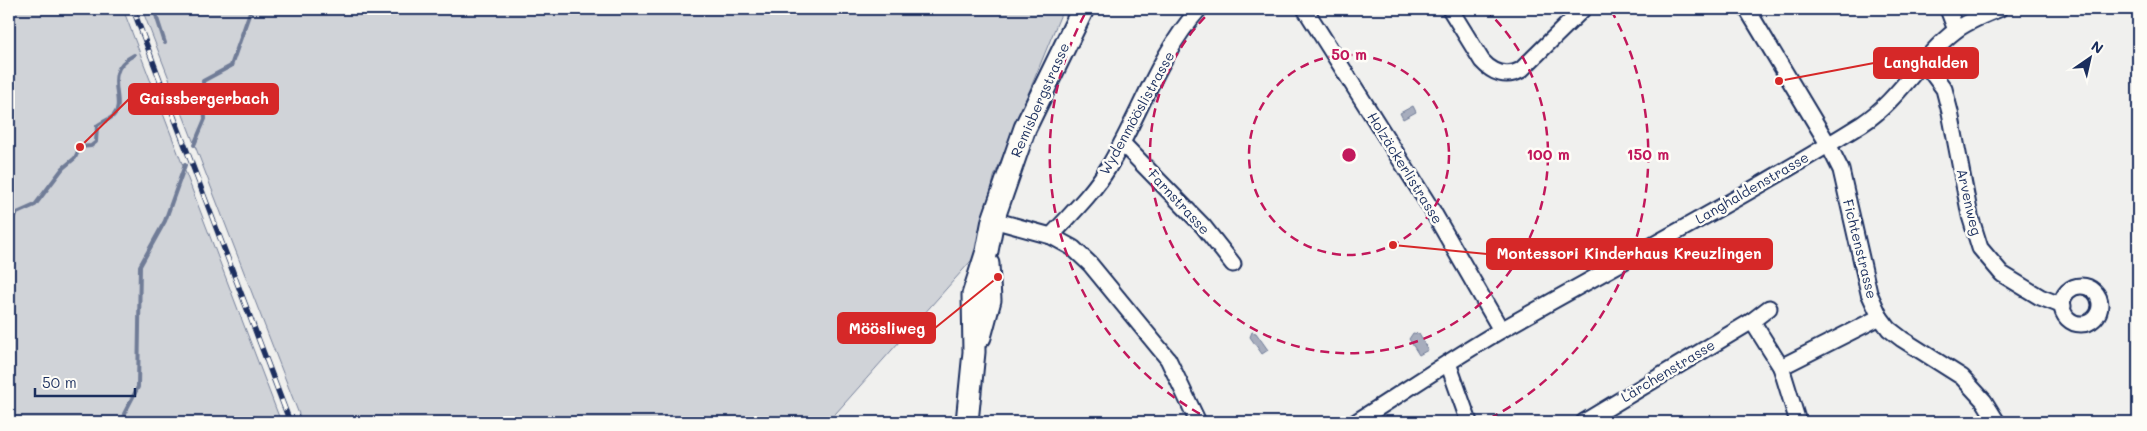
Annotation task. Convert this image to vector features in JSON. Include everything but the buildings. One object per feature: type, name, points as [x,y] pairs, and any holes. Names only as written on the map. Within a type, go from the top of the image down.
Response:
[{"type":"street","name":"Remisbergstrasse","points":[[968,422],[974,352],[972,295],[986,251],[993,220],[1025,128],[1083,9]]},
{"type":"street","name":"Wydenmööslistrasse","points":[[1051,236],[1093,190],[1107,169],[1163,63],[1199,9]]},
{"type":"street","name":"Holzäckerlistrasse","points":[[1305,9],[1432,210],[1501,330]]},
{"type":"street","points":[[1450,9],[1482,61],[1488,68],[1502,74],[1514,74],[1521,70],[1583,9]]},
{"type":"street","name":"Fichtenstrasse","points":[[1747,9],[1828,144],[1841,170],[1869,293],[1880,316],[1889,329],[1902,339],[1962,377],[1984,401],[1997,422]]},
{"type":"street","points":[[1948,9],[1956,30]]},
{"type":"street","name":"Langhaldenstrasse","points":[[1356,422],[1501,330],[1647,249],[1864,122],[1881,109],[1956,30],[1976,18],[1999,9]]},
{"type":"street","name":"Arvenweg","points":[[1924,62],[1944,89],[1970,216],[1980,248],[2002,274],[2040,297],[2062,306]]},
{"type":"street","name":"Farnstrasse","points":[[1122,143],[1203,226],[1233,264]]},
{"type":"street","points":[[993,220],[1051,236],[1073,248],[1090,264],[1168,359],[1198,422]]},
{"type":"street","name":"Lärchenstrasse","points":[[1584,422],[1752,321],[1769,308]]},
{"type":"street","points":[[1781,367],[1880,316]]},
{"type":"street","points":[[1752,321],[1781,367],[1798,422]]},
{"type":"street","points":[[1448,363],[1469,422]]},
{"type":"shaded area","points":[[9,9],[123,9],[281,422],[9,422]]},
{"type":"shaded area","points":[[142,9],[1063,9],[994,177],[978,253],[828,422],[302,422]]},
{"type":"water","points":[[1413,106],[1416,112],[1403,119],[1400,113]]},
{"type":"water","points":[[1252,332],[1256,333],[1268,350],[1262,354],[1250,337]]},
{"type":"water","points":[[1413,333],[1419,334],[1428,350],[1419,355],[1409,339]]},
{"type":"waterway","points":[[154,9],[165,43]]},
{"type":"waterway","points":[[194,145],[205,119],[203,81],[231,66],[251,9]]},
{"type":"waterway","points":[[9,221],[17,213],[35,205],[63,168],[75,158],[80,147],[91,146],[96,142],[97,126],[112,117],[117,109],[116,78],[118,70],[124,62],[134,55]]},
{"type":"waterway","points":[[126,422],[124,414],[138,387],[140,266],[165,221],[185,165]]},
{"type":"railway","points":[[133,9],[290,422]]},
{"type":"place","name":"Langhalden","points":[[1779,81]]},
{"type":"place","name":"Gaissbergerbach","points":[[80,147]]},
{"type":"place","name":"Montessori Kinderhaus Kreuzlingen","points":[[1393,245]]},
{"type":"place","name":"Möösliweg","points":[[998,277]]}]
